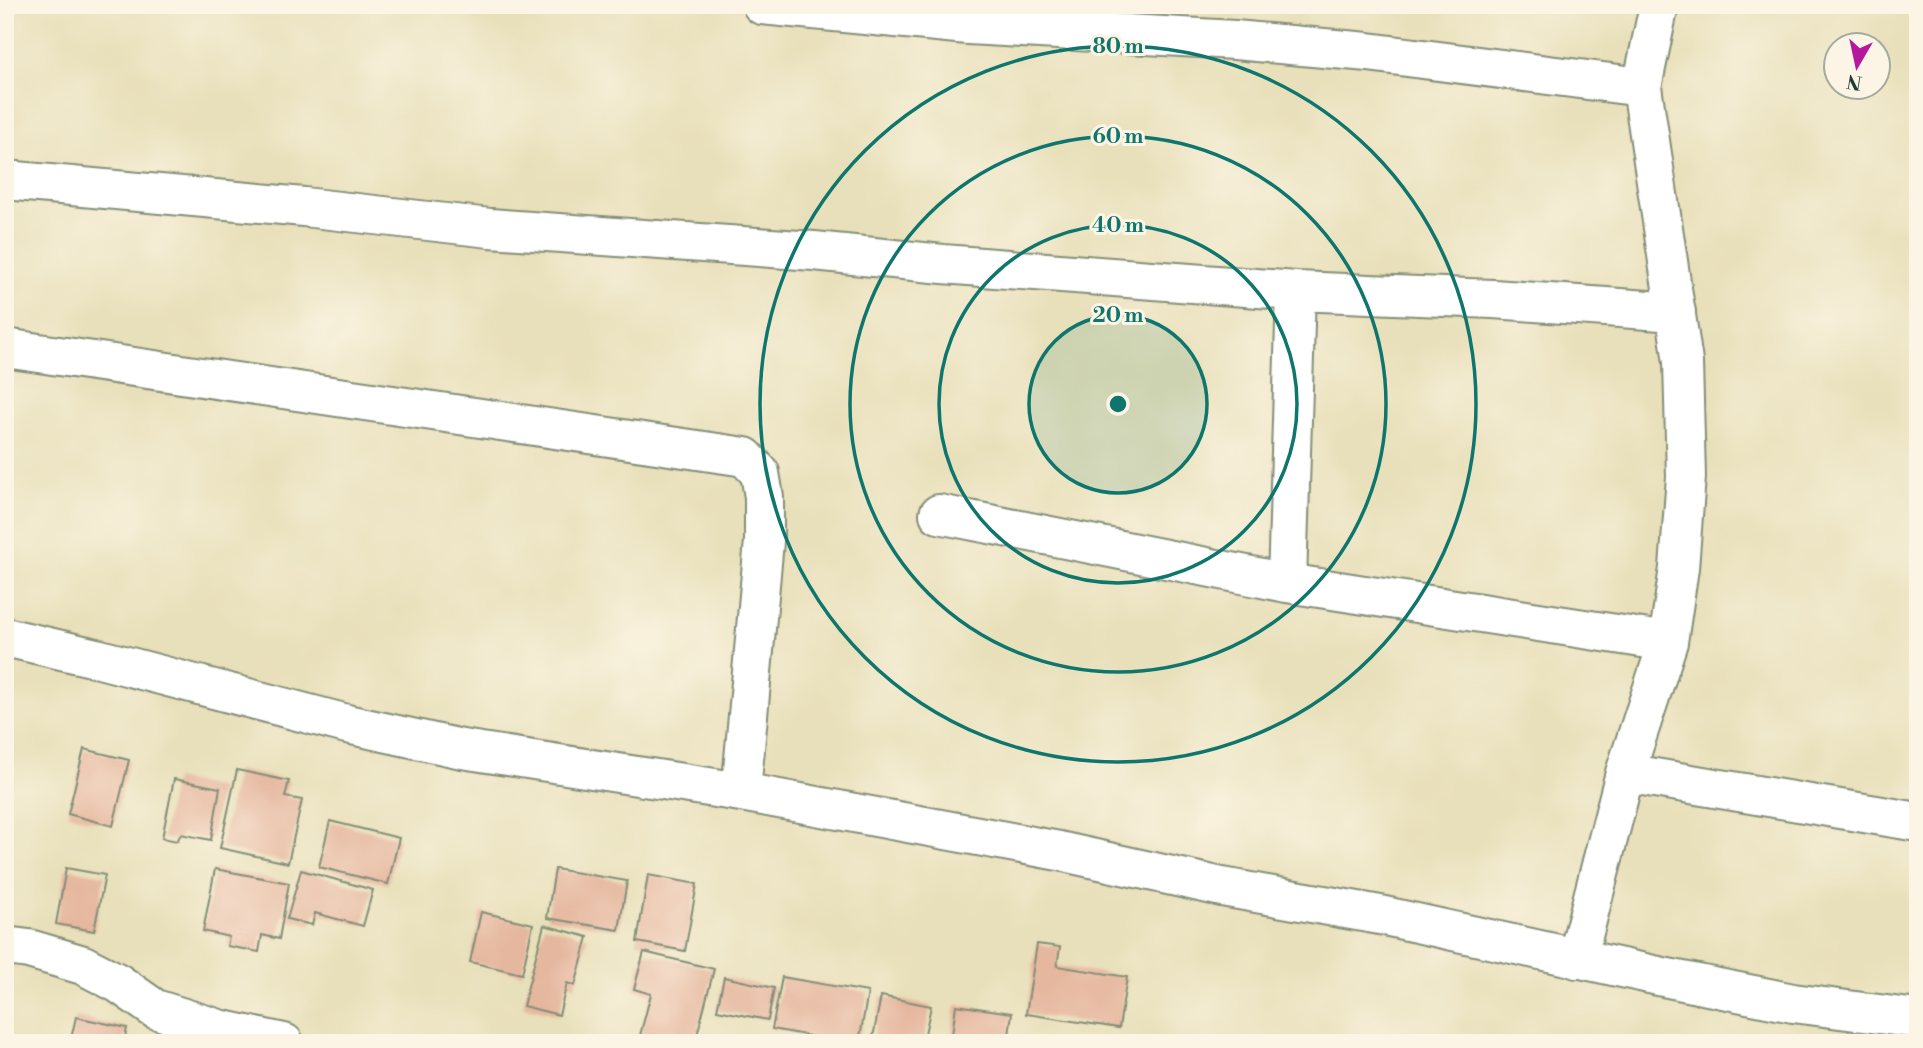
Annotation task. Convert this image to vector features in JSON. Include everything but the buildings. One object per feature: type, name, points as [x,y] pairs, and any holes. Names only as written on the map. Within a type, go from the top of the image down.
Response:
[{"type":"street","points":[[762,5],[969,15],[1368,52],[1642,88]]},
{"type":"street","points":[[1577,959],[1625,773],[1668,642],[1679,568],[1686,477],[1683,362],[1642,88],[1659,5]]},
{"type":"street","points":[[5,180],[304,207],[490,228],[814,251],[943,264],[1297,291],[1493,299],[1676,312]]},
{"type":"street","points":[[1287,583],[1297,291]]},
{"type":"street","points":[[5,348],[745,457],[760,473],[764,497],[764,541],[741,792]]},
{"type":"street","points":[[939,514],[1287,583],[1668,642]]},
{"type":"street","points":[[5,637],[347,724],[462,749],[741,792],[1059,851],[1235,890],[1380,915],[1793,1003],[1918,1019]]},
{"type":"street","points":[[1625,773],[1918,822]]},
{"type":"street","points":[[5,946],[29,949],[83,965],[118,983],[155,1009],[219,1030],[284,1043]]}]
